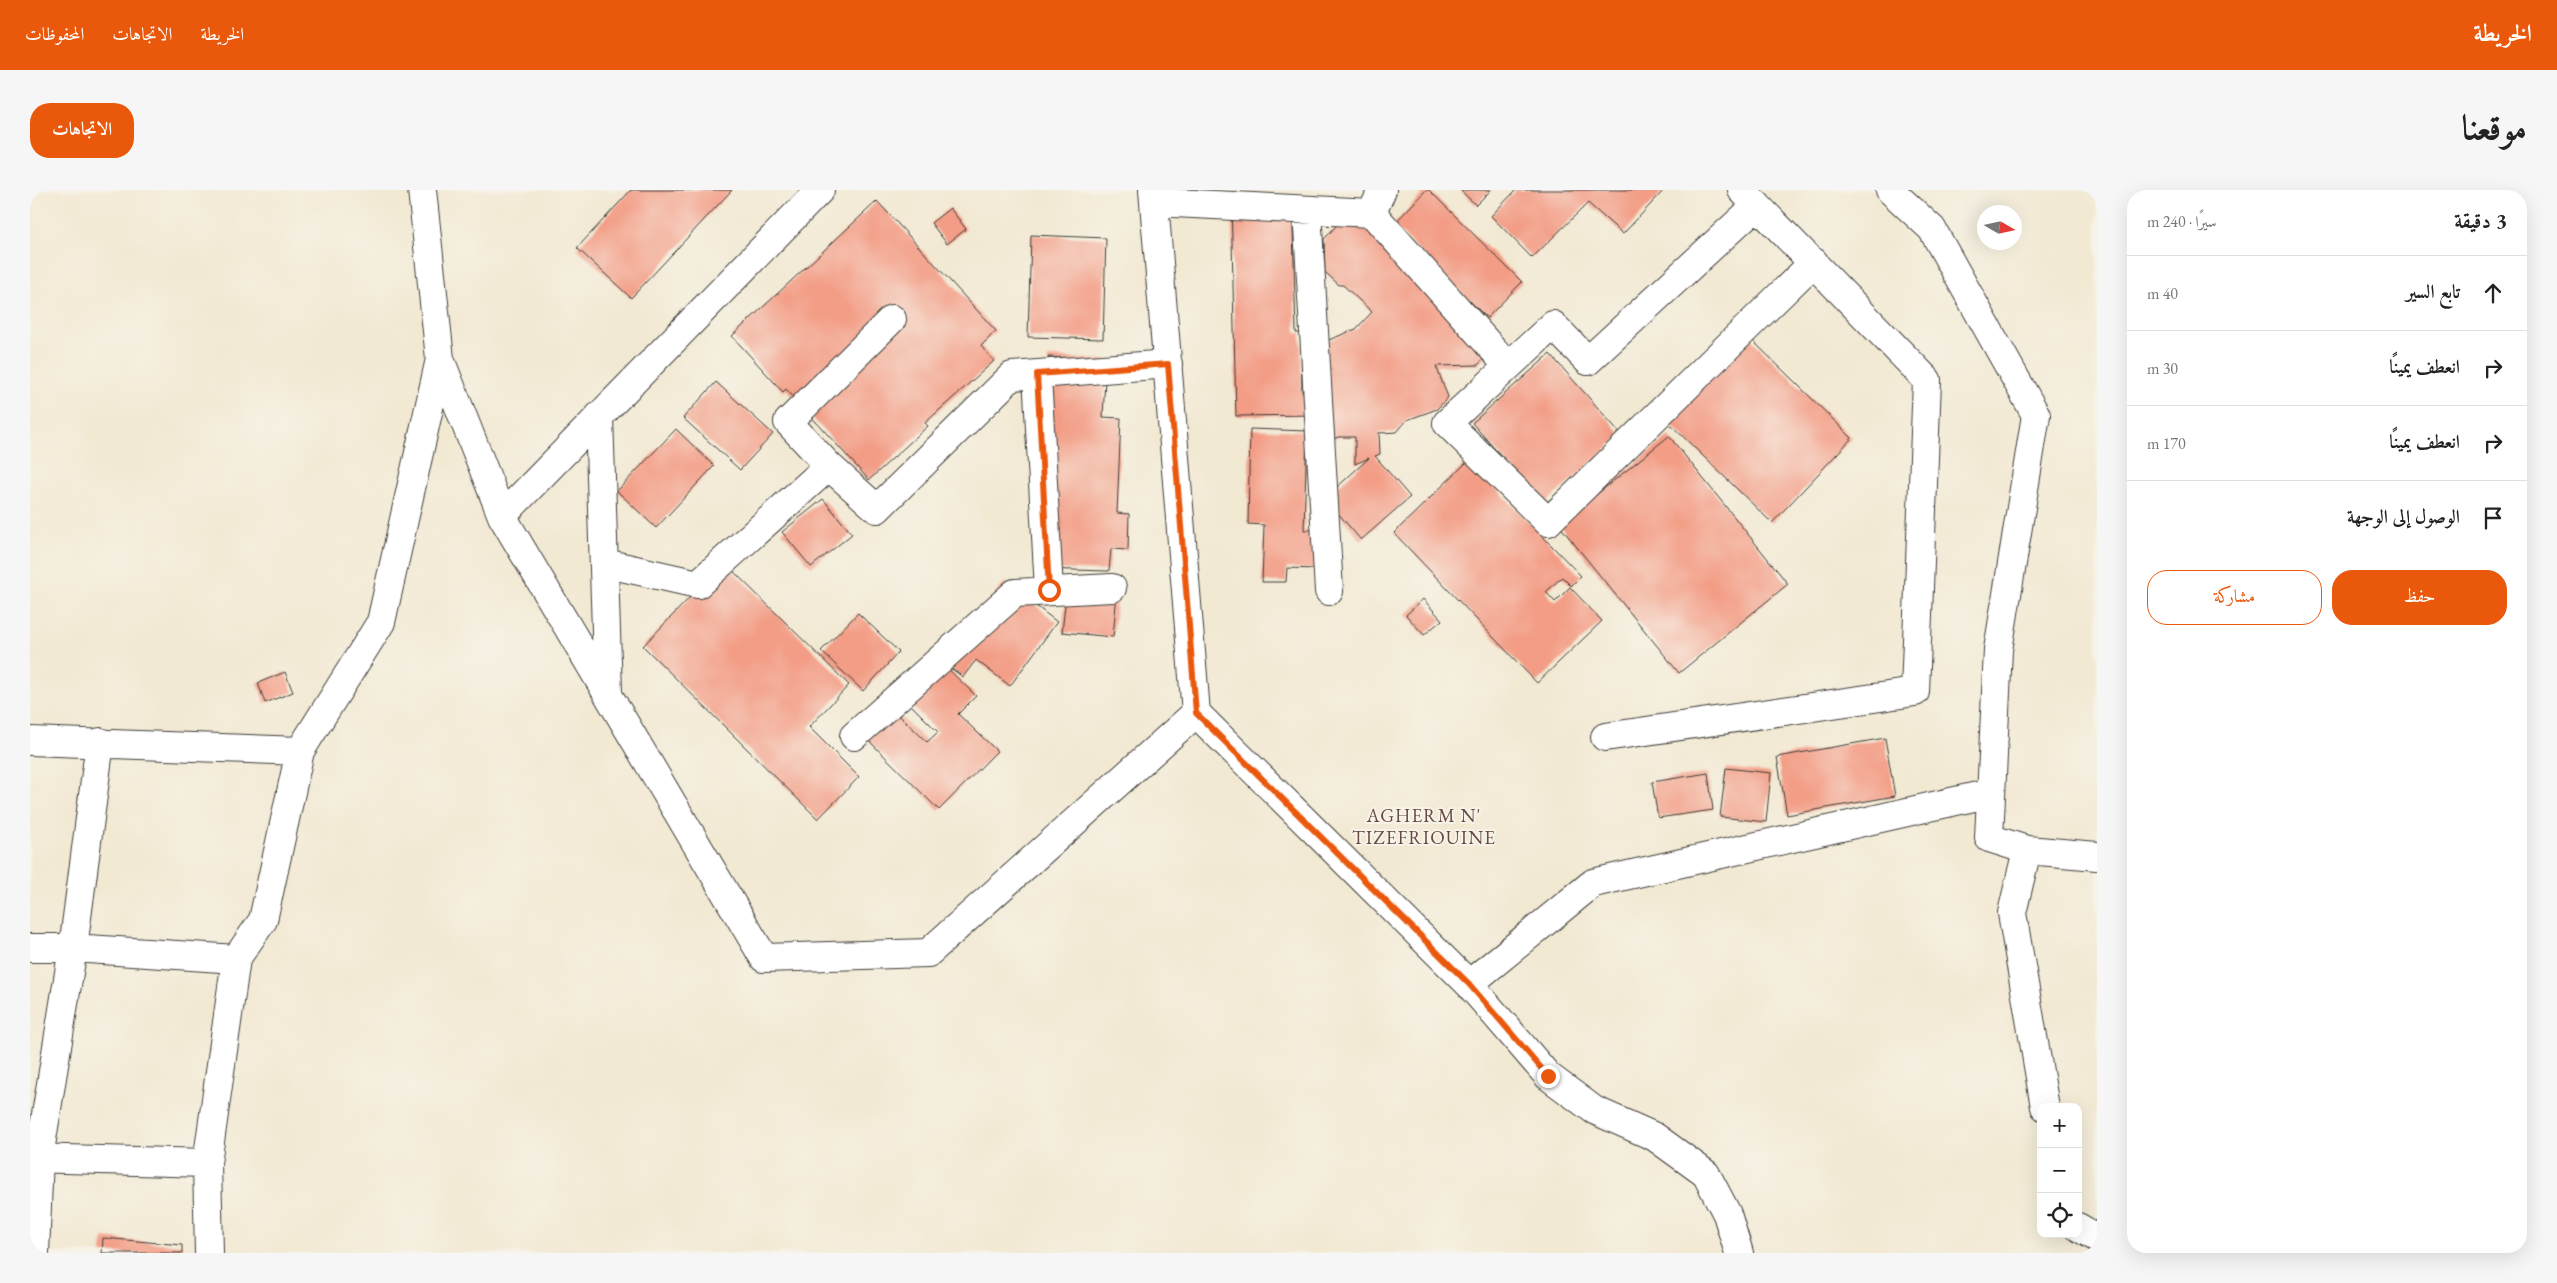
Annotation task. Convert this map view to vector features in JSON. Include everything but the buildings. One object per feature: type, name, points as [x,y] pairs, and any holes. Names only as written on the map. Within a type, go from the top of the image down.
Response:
[{"type":"street","points":[[422,190],[440,359],[502,516],[764,958],[928,953],[1196,713]]},
{"type":"street","points":[[502,516],[820,190]]},
{"type":"street","points":[[1890,190],[1932,229],[2036,414],[1998,650],[1989,838],[2027,850],[2097,856]]},
{"type":"street","points":[[1508,366],[1377,201],[1307,210],[1154,196],[1196,713],[1469,984],[1548,1076],[1594,1110],[1654,1137],[1706,1174],[1727,1214],[1739,1253]]},
{"type":"street","points":[[1604,737],[1915,692],[1927,380],[1814,262],[1749,198],[1588,361],[1553,325],[1447,423],[1548,522],[1814,262]]},
{"type":"street","points":[[1307,210],[1329,591]]},
{"type":"street","points":[[892,319],[788,422],[828,466],[877,509],[1012,376],[1168,364]]},
{"type":"street","points":[[209,1253],[207,1163],[236,959],[262,920],[300,751],[381,622],[440,359]]},
{"type":"street","points":[[1037,374],[1049,590]]},
{"type":"street","points":[[599,416],[608,694]]},
{"type":"street","points":[[604,563],[698,584],[828,466]]},
{"type":"street","points":[[854,736],[1015,593],[1112,588]]},
{"type":"street","points":[[30,741],[100,742],[300,751]]},
{"type":"street","points":[[35,1253],[34,1158],[73,948],[100,742]]},
{"type":"street","points":[[1469,984],[1593,883],[1991,793]]},
{"type":"street","points":[[2027,850],[2012,913],[2044,1103]]},
{"type":"street","points":[[30,948],[73,948],[236,959]]},
{"type":"street","points":[[34,1158],[207,1163]]},
{"type":"street","points":[[2082,1229],[2097,1238]]},
{"type":"district","name":"AGHERM N' TIZEFRIOUINE","points":[[1424,826]]},
{"type":"route","points":[[1049,590],[1037,374],[1168,364],[1196,713],[1469,984],[1548,1076]]}]
